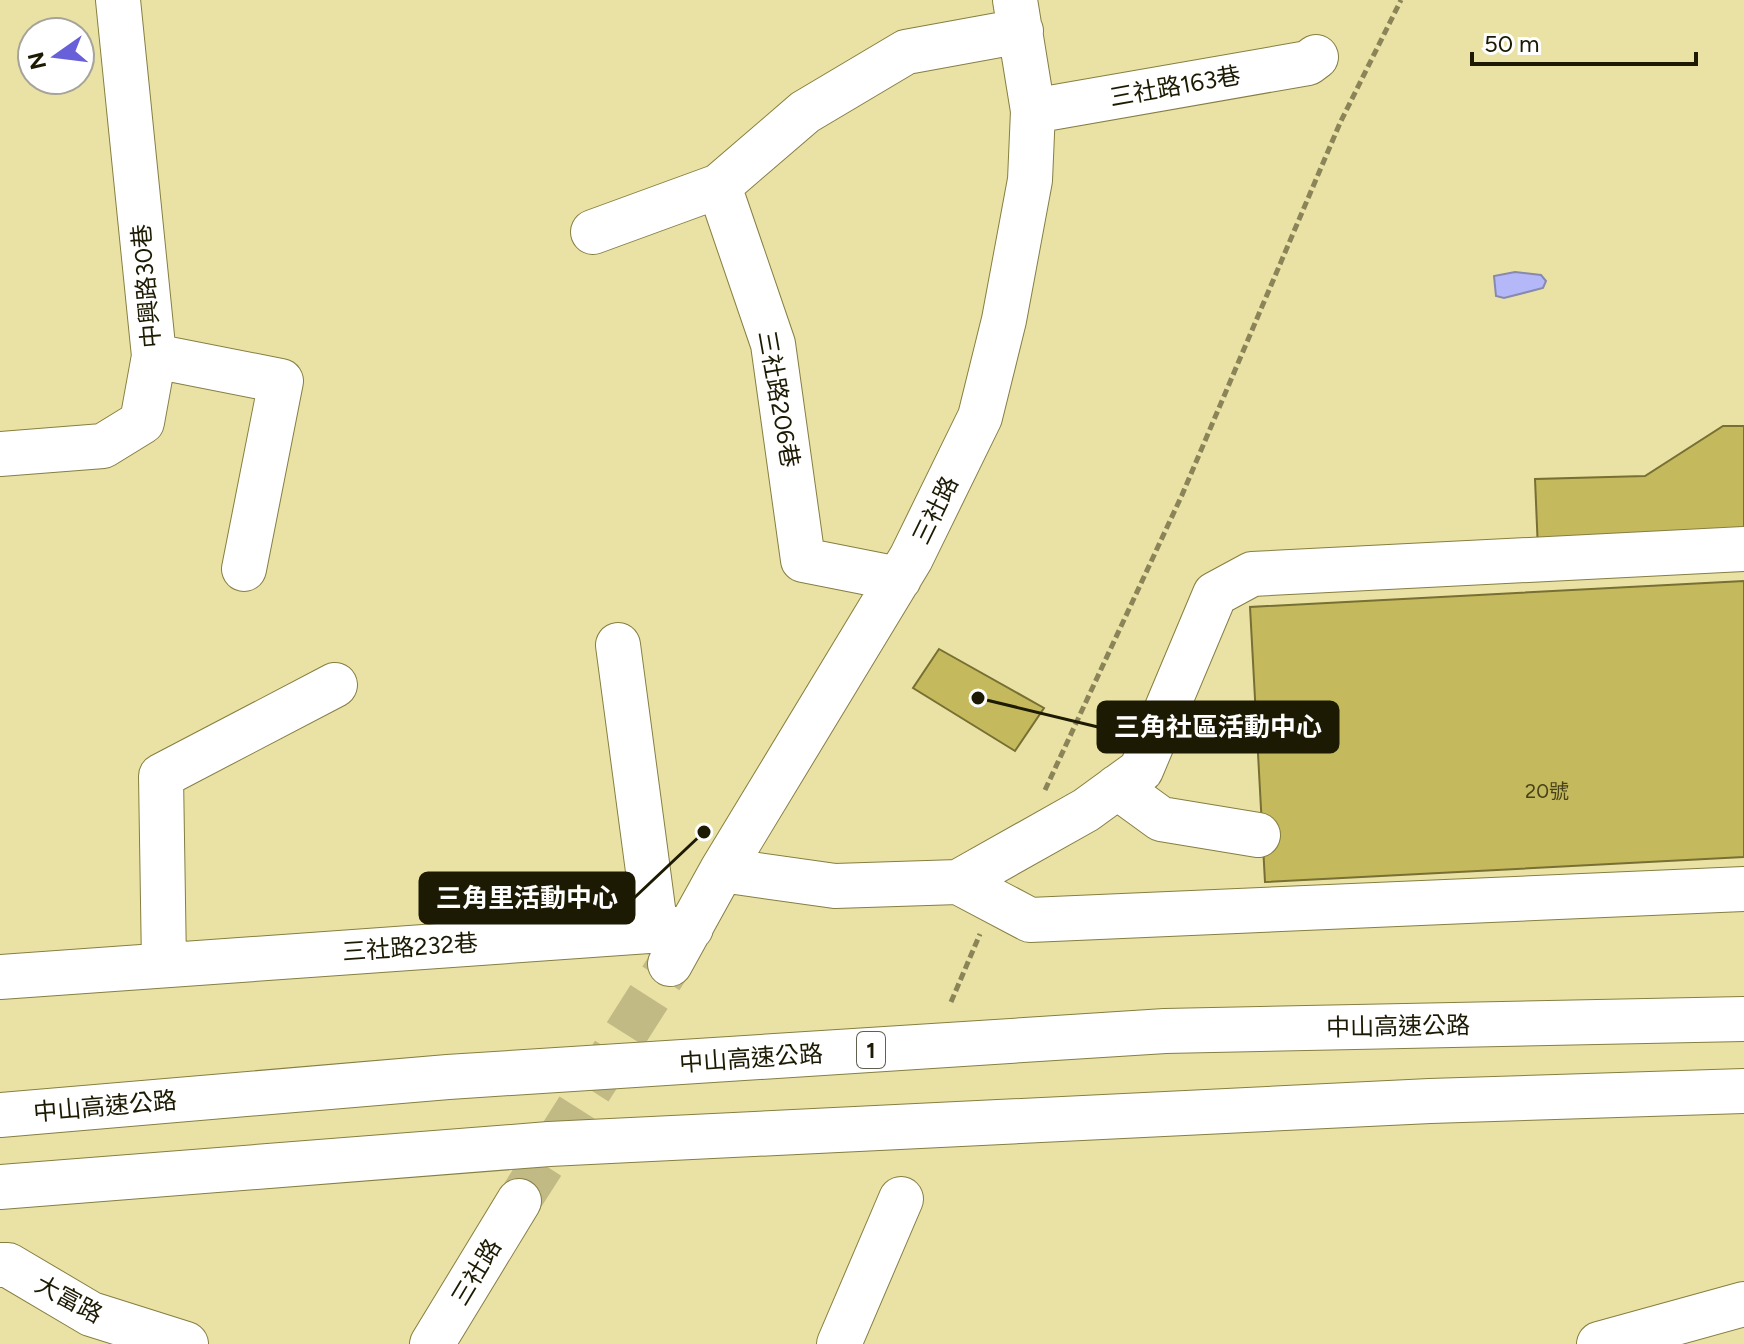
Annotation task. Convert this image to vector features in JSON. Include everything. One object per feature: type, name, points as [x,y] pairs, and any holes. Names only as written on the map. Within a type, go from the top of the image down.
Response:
[{"type":"main road","name":"中興路30巷","points":[[0,454],[103,446],[142,422],[154,356],[118,0]]},
{"type":"main road","points":[[593,232],[719,186],[805,112],[906,52],[1018,15]]},
{"type":"main road","name":"三社路","points":[[672,941],[722,870],[899,579],[980,417],[1004,320],[1030,180],[1033,111],[1018,15]]},
{"type":"main road","name":"三社路163巷","points":[[1033,111],[1308,63],[1316,57]]},
{"type":"main road","name":"三社路206巷","points":[[719,186],[773,344],[803,560],[899,579]]},
{"type":"main road","points":[[154,356],[281,381],[244,569]]},
{"type":"main road","points":[[976,891],[1141,770],[1215,594],[1252,574],[1744,549]]},
{"type":"main road","points":[[618,645],[672,941]]},
{"type":"main road","points":[[164,964],[161,776],[335,685]]},
{"type":"main road","points":[[1117,787],[1161,819],[1258,835]]},
{"type":"main road","points":[[722,870],[835,886],[976,891],[1030,920],[1744,889]]},
{"type":"main road","name":"三社路232巷","points":[[0,977],[164,964],[672,941]]},
{"type":"main road","name":"中山高速公路","points":[[0,1115],[448,1077],[1165,1031],[1744,1019]]},
{"type":"main road","points":[[0,1187],[549,1144],[1430,1101],[1744,1091]]},
{"type":"main road","points":[[839,1344],[901,1199]]},
{"type":"main road","name":"三社路","points":[[432,1344],[519,1201]]},
{"type":"main road","name":"大富路","points":[[0,1265],[8,1265],[91,1314],[186,1344]]},
{"type":"main road","points":[[1599,1344],[1744,1304]]},
{"type":"path","points":[[1045,791],[1182,495],[1340,123],[1401,0]]},
{"type":"path","points":[[951,1002],[976,891]]},
{"type":"water","points":[[1515,272],[1541,275],[1546,281],[1543,288],[1504,298],[1496,296],[1494,276]]},
{"type":"building","points":[[1723,426],[1744,426],[1744,539],[1538,550],[1535,479],[1645,476]]},
{"type":"building","points":[[1744,581],[1744,857],[1265,882],[1250,607]]},
{"type":"building","points":[[939,649],[1044,708],[1015,751],[913,688]]},
{"type":"tunnel","points":[[519,1201],[670,964]]},
{"type":"place","name":"三角社區活動中心","points":[[978,698]]},
{"type":"place","name":"三角里活動中心","points":[[704,832]]}]
